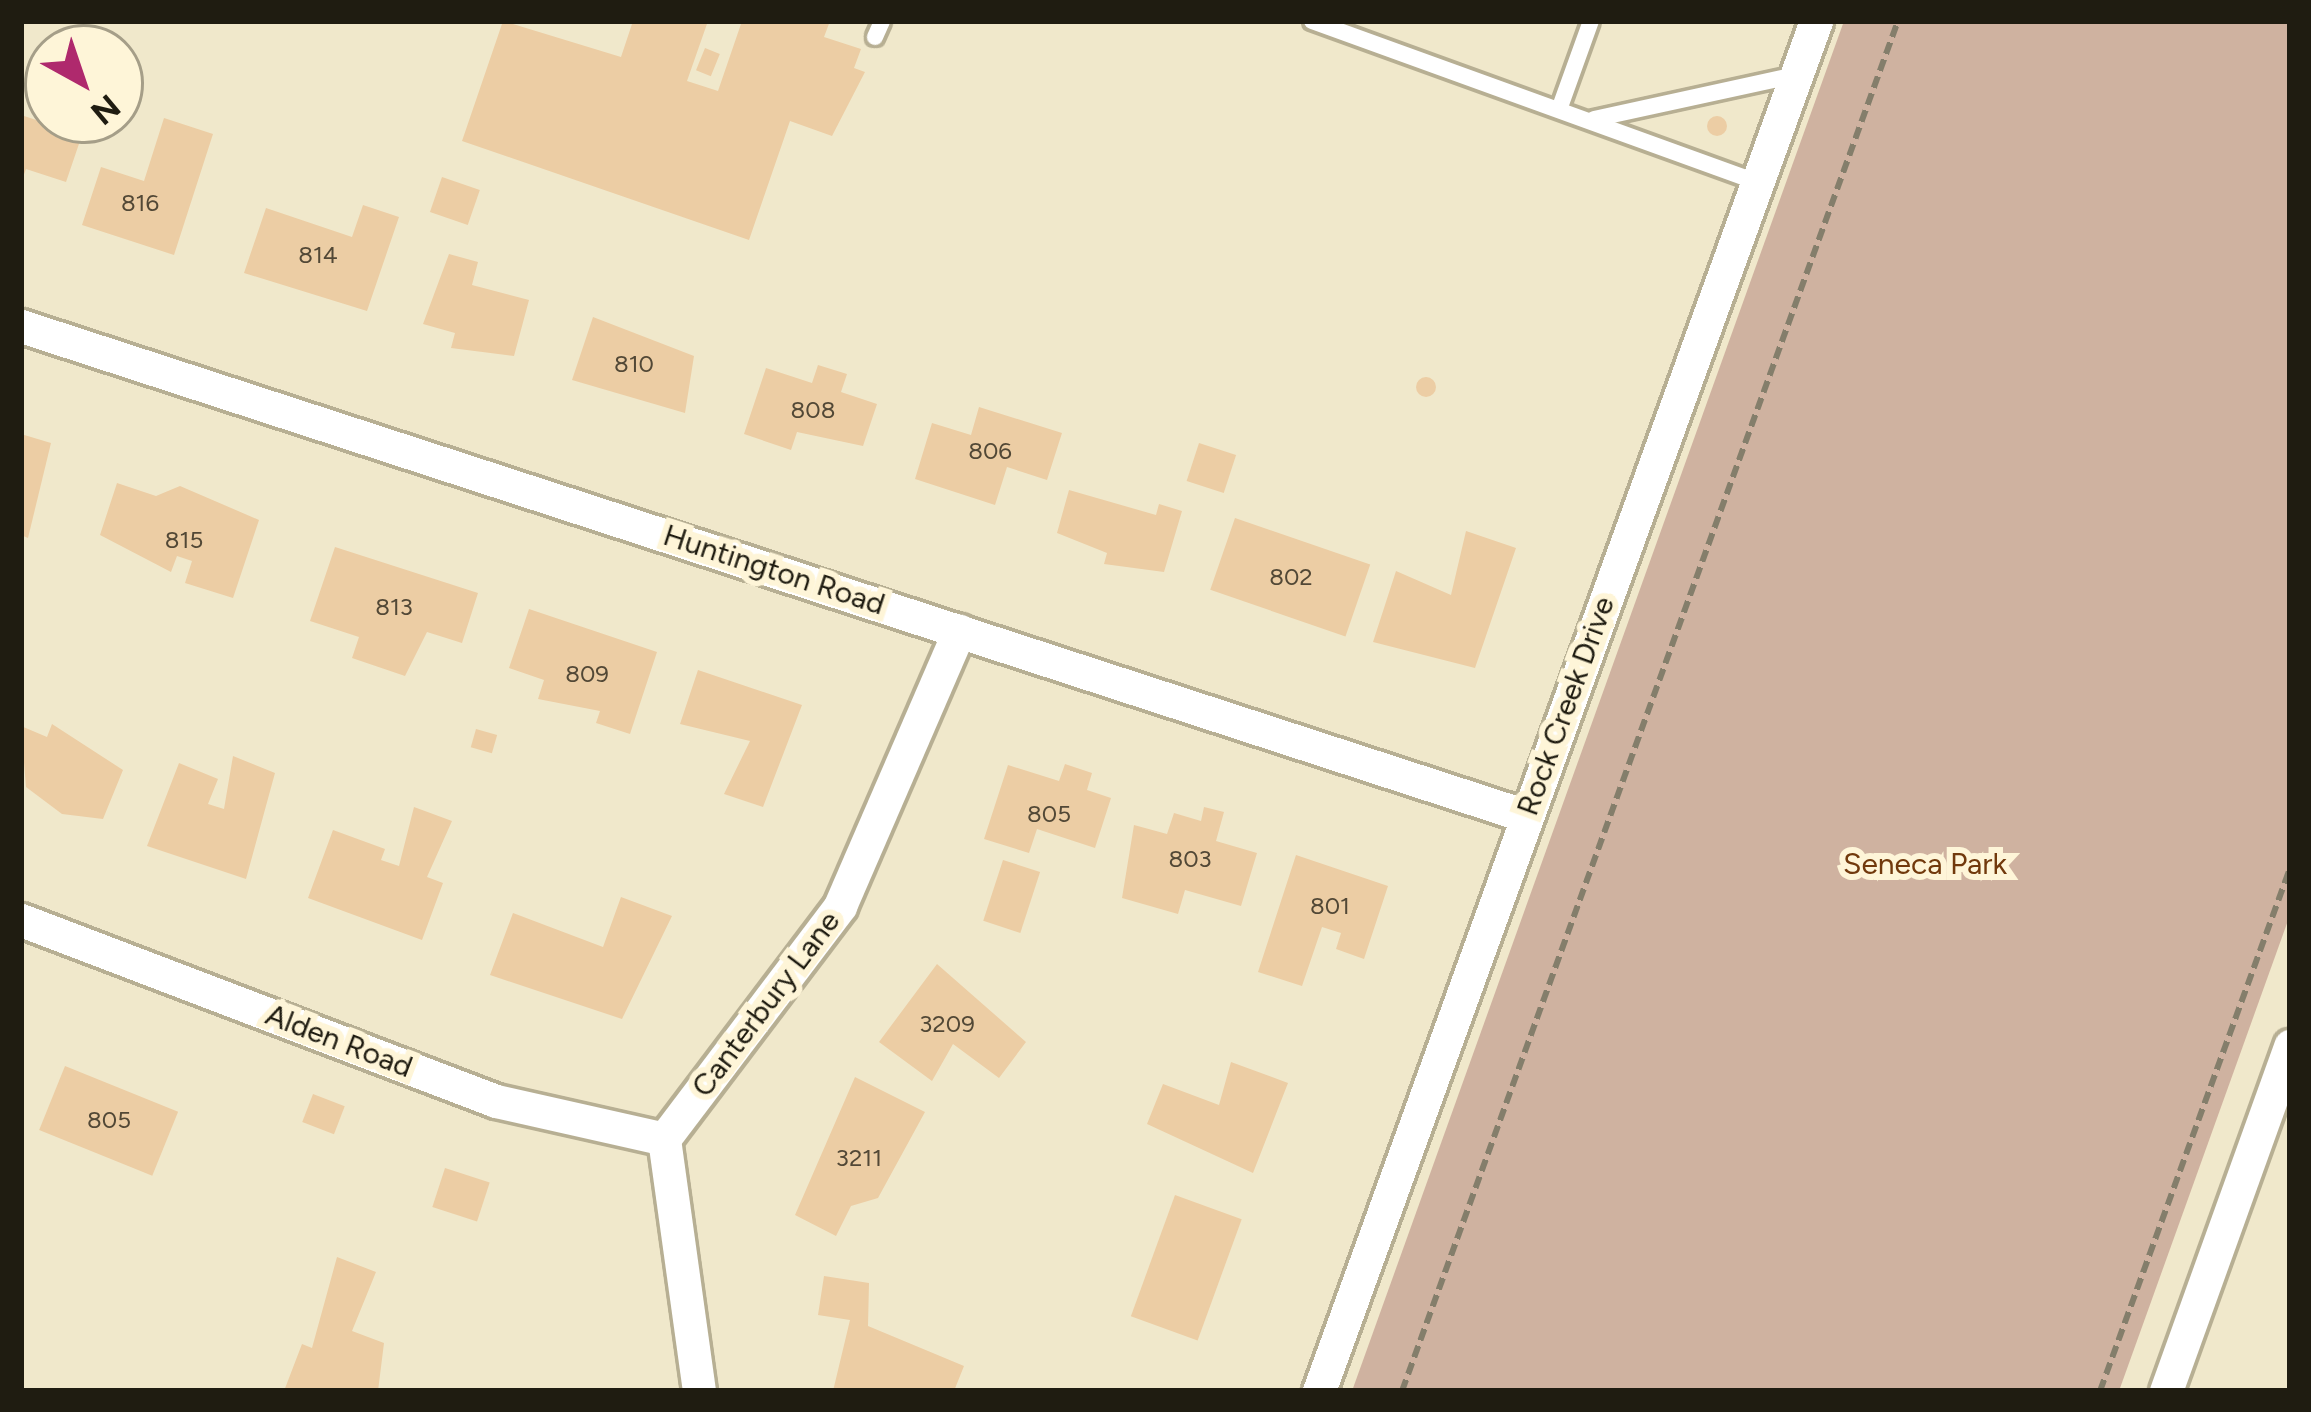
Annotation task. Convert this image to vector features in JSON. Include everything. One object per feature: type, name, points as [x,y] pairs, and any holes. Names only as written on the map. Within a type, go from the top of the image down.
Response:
[{"type":"street","name":"Rock Creek Drive","points":[[1319,1391],[1816,21]]},
{"type":"street","name":"Huntington Road","points":[[21,326],[1526,816]]},
{"type":"street","name":"Canterbury Lane","points":[[664,1139],[840,907],[959,631]]},
{"type":"street","name":"Alden Road","points":[[21,920],[513,1107],[664,1139]]},
{"type":"street","points":[[2167,1391],[2290,1046]]},
{"type":"street","points":[[664,1139],[699,1391]]},
{"type":"lane","points":[[1312,21],[1594,119],[1757,182]]},
{"type":"lane","points":[[1560,107],[1592,21]]},
{"type":"lane","points":[[1594,119],[1796,75]]},
{"type":"path","points":[[1402,1391],[1898,21]]},
{"type":"path","points":[[2101,1391],[2290,868]]},
{"type":"green space","name":"Seneca Park","points":[[1844,21],[2290,21],[2290,915],[2119,1391],[1352,1391]]},
{"type":"building","points":[[503,21],[621,57],[633,21],[708,21],[687,81],[718,91],[742,21],[830,21],[824,37],[861,49],[854,68],[865,72],[832,136],[790,121],[749,240],[462,141]]},
{"type":"building","points":[[705,48],[720,54],[711,76],[696,70]]},
{"type":"building","points":[[21,115],[24,144],[79,144],[66,182],[26,169],[21,183]]},
{"type":"building","points":[[1717,116],[1727,126],[1717,136],[1707,126]]},
{"type":"building","points":[[164,118],[213,134],[174,255],[82,225],[101,167],[144,181]]},
{"type":"building","points":[[442,177],[480,190],[468,225],[430,212]]},
{"type":"building","points":[[363,205],[399,217],[367,311],[244,273],[266,208],[352,237]]},
{"type":"building","points":[[449,254],[478,262],[472,285],[529,300],[514,356],[451,348],[455,333],[423,324]]},
{"type":"building","points":[[593,317],[694,356],[685,413],[572,380]]},
{"type":"building","points":[[818,365],[847,374],[841,392],[877,404],[863,446],[797,432],[791,450],[744,434],[766,368],[812,383]]},
{"type":"building","points":[[1426,377],[1436,387],[1426,397],[1416,387]]},
{"type":"building","points":[[979,407],[1062,433],[1047,480],[1007,467],[995,505],[915,479],[932,423],[971,435]]},
{"type":"building","points":[[21,434],[51,443],[28,538],[21,535]]},
{"type":"building","points":[[1199,443],[1236,455],[1224,493],[1187,481]]},
{"type":"building","points":[[117,483],[156,496],[180,486],[259,520],[233,598],[185,583],[192,561],[177,556],[171,572],[100,535]]},
{"type":"building","points":[[1069,490],[1156,515],[1159,504],[1182,511],[1164,572],[1104,564],[1107,553],[1057,533]]},
{"type":"building","points":[[1235,518],[1370,565],[1345,636],[1210,590]]},
{"type":"building","points":[[1466,531],[1516,548],[1475,668],[1373,642],[1396,571],[1451,595]]},
{"type":"building","points":[[335,547],[478,593],[462,643],[427,632],[405,676],[352,658],[359,637],[310,621]]},
{"type":"building","points":[[529,609],[657,652],[630,734],[596,723],[600,711],[538,699],[544,680],[509,668]]},
{"type":"building","points":[[698,670],[802,705],[763,807],[724,794],[750,741],[680,724]]},
{"type":"building","points":[[52,724],[123,770],[103,819],[62,814],[26,787],[21,726],[47,737]]},
{"type":"building","points":[[476,729],[497,735],[492,753],[471,747]]},
{"type":"building","points":[[233,756],[275,773],[246,879],[147,846],[179,763],[218,779],[208,804],[224,809]]},
{"type":"building","points":[[1065,764],[1092,773],[1087,790],[1111,798],[1095,848],[1037,829],[1029,853],[984,839],[1008,765],[1059,781]]},
{"type":"building","points":[[414,807],[452,821],[427,877],[443,883],[422,940],[308,898],[333,830],[385,849],[381,860],[399,866]]},
{"type":"building","points":[[1204,807],[1224,812],[1216,841],[1257,853],[1241,906],[1185,890],[1178,914],[1122,898],[1134,825],[1167,834],[1174,813],[1201,821]]},
{"type":"building","points":[[1296,855],[1388,886],[1364,959],[1336,949],[1341,933],[1322,927],[1302,986],[1258,972]]},
{"type":"building","points":[[1003,860],[1040,872],[1020,933],[983,921]]},
{"type":"building","points":[[621,897],[672,916],[622,1019],[490,975],[513,913],[603,947]]},
{"type":"building","points":[[937,964],[1026,1042],[999,1078],[953,1044],[932,1081],[879,1042]]},
{"type":"building","points":[[1231,1062],[1288,1083],[1253,1173],[1147,1124],[1163,1084],[1219,1105]]},
{"type":"building","points":[[65,1066],[178,1112],[152,1176],[39,1130]]},
{"type":"building","points":[[855,1077],[925,1112],[878,1198],[851,1206],[836,1236],[795,1215]]},
{"type":"building","points":[[313,1094],[345,1106],[334,1134],[302,1122]]},
{"type":"building","points":[[445,1168],[490,1183],[477,1222],[432,1207]]},
{"type":"building","points":[[1175,1195],[1242,1219],[1198,1341],[1131,1316]]},
{"type":"building","points":[[337,1257],[376,1272],[352,1331],[384,1343],[378,1391],[284,1391],[302,1344],[312,1348]]},
{"type":"building","points":[[824,1276],[869,1283],[868,1326],[964,1366],[954,1391],[833,1391],[850,1320],[818,1315]]}]
